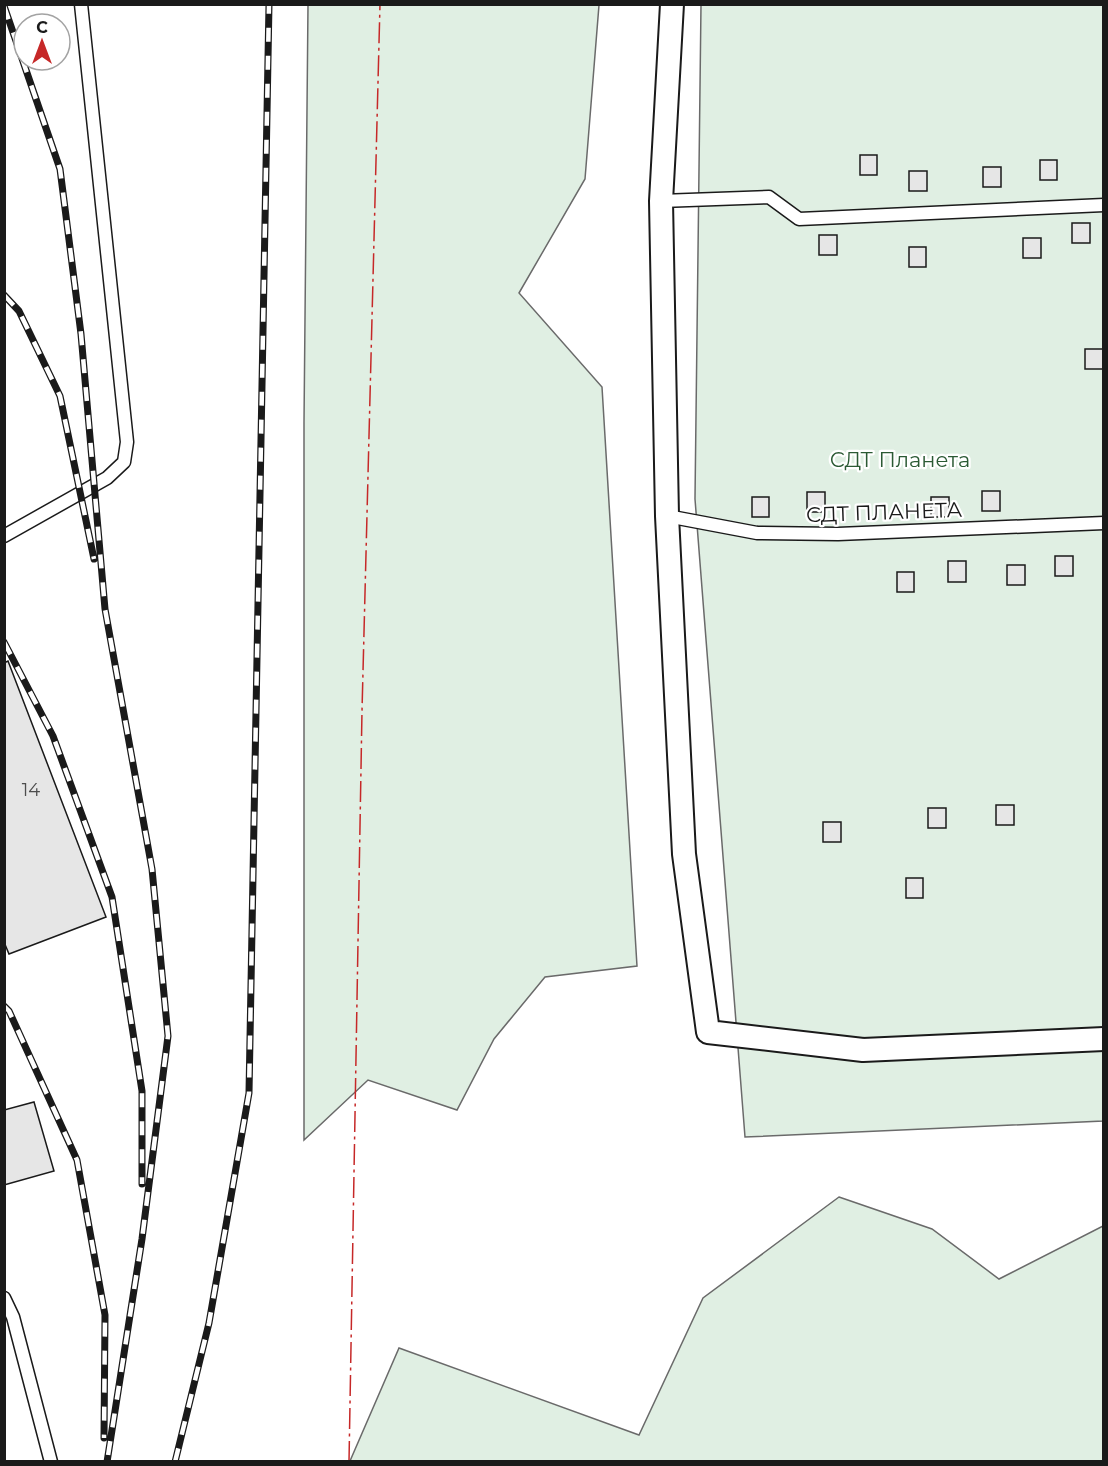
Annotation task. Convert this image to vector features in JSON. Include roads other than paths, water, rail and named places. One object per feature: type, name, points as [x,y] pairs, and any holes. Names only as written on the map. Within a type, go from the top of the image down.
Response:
[{"type":"street","points":[[672,4],[661,201],[667,516],[684,854],[708,1032],[863,1050],[1104,1038]]},
{"type":"lane","points":[[4,536],[107,478],[124,462],[128,442],[81,4]]},
{"type":"lane","points":[[661,201],[769,197],[799,219],[1104,205]]},
{"type":"lane","name":"СДТ ПЛАНЕТА","points":[[667,516],[757,533],[838,534],[1104,524]]},
{"type":"lane","points":[[4,1298],[13,1317],[51,1461]]},
{"type":"railway","points":[[175,1462],[209,1323],[249,1093],[269,4]]},
{"type":"railway","points":[[4,6],[60,169],[81,334],[105,609],[152,869],[168,1036],[142,1239],[107,1462]]},
{"type":"railway","points":[[4,295],[19,311],[60,396],[94,559]]},
{"type":"railway","points":[[4,642],[53,736],[112,897],[142,1091],[142,1184]]},
{"type":"railway","points":[[4,1006],[9,1011],[77,1160],[105,1315],[104,1438]]},
{"type":"park label","name":"СДТ Планета","points":[[900,459]]}]
